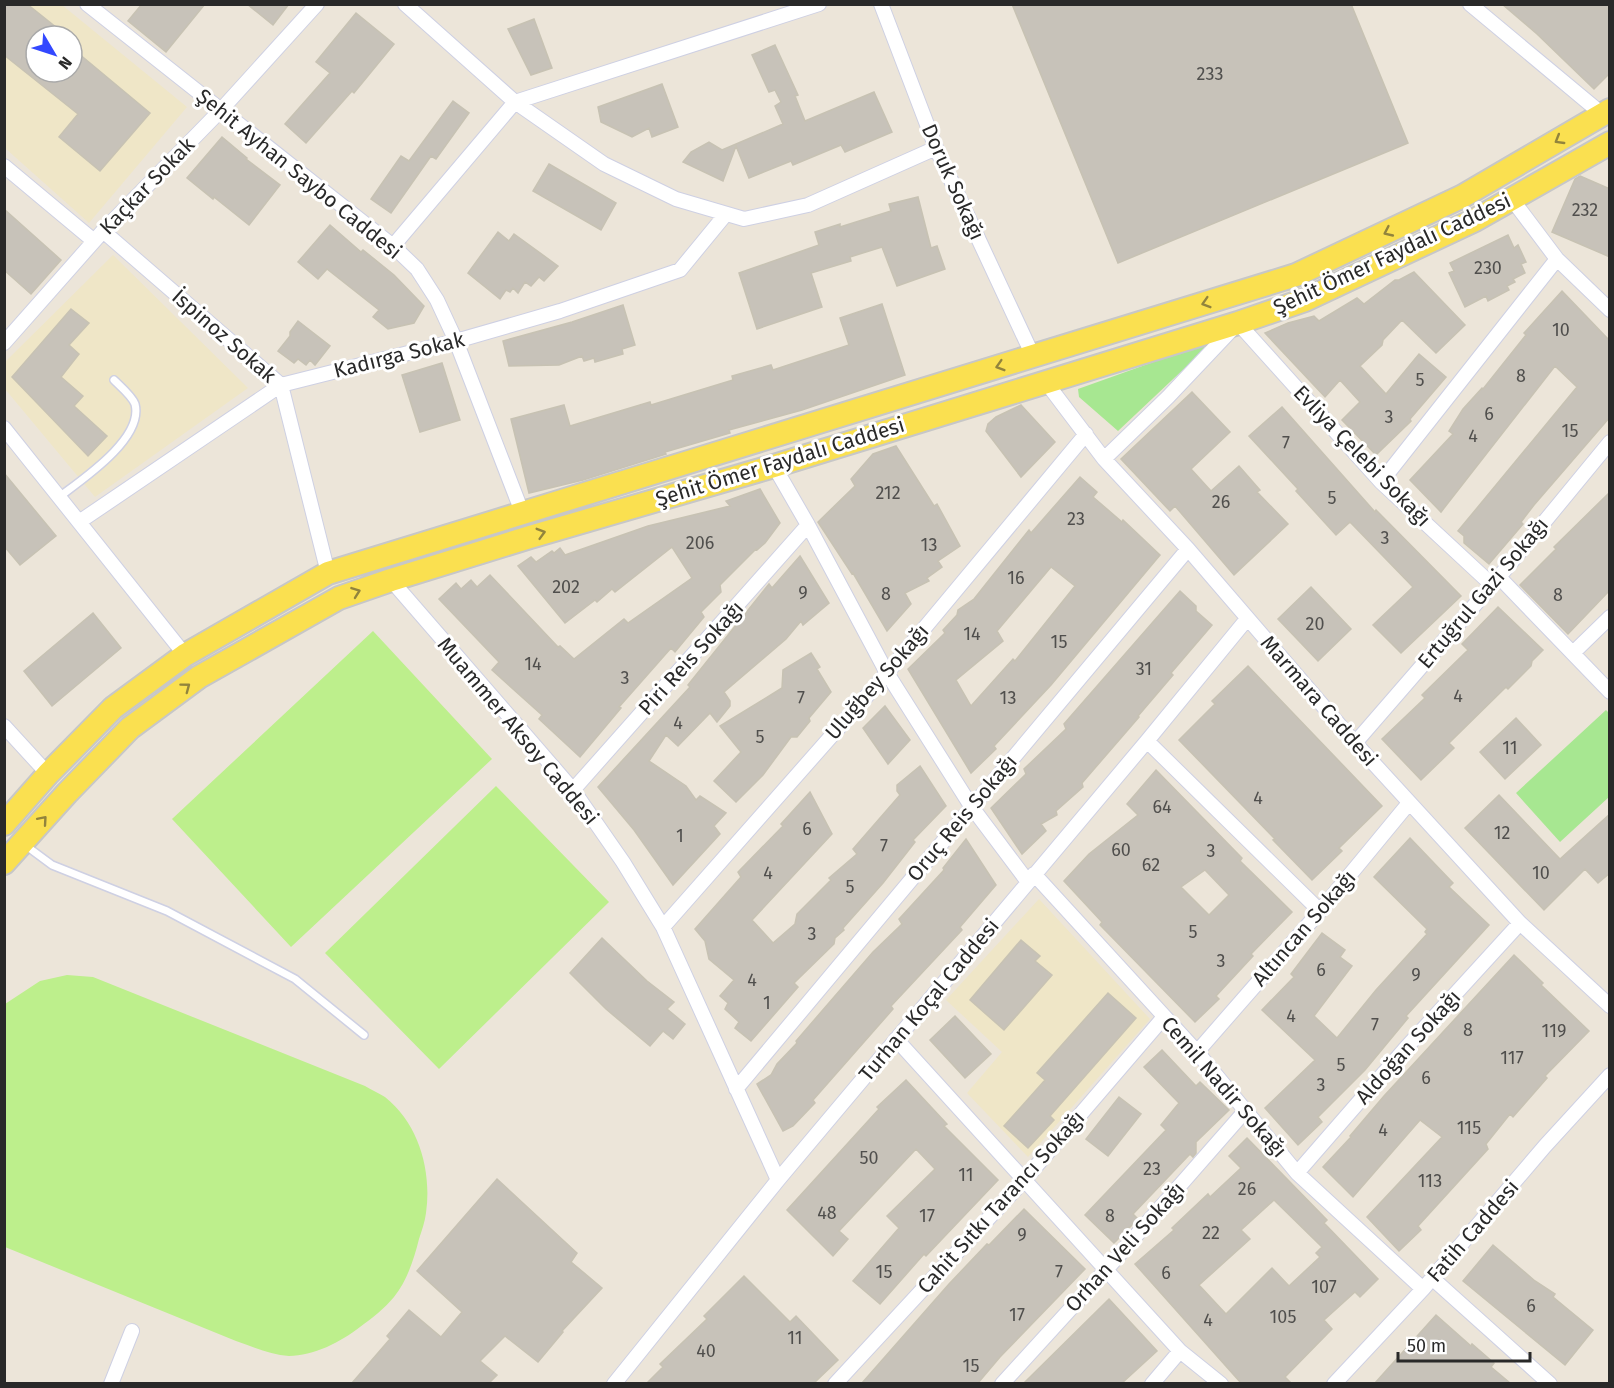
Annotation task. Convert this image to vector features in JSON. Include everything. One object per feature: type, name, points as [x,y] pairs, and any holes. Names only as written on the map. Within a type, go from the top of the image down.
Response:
[{"type":"main road","name":"Şehit Ömer Faydalı Caddesi","points":[[4,824],[48,774],[113,708],[185,655],[328,573],[1296,275],[1463,196],[1606,112]]},
{"type":"main road","name":"Şehit Ömer Faydalı Caddesi","points":[[4,863],[67,792],[130,728],[199,677],[339,598],[391,580],[774,466],[1238,323],[1305,300],[1475,220],[1610,143]]},
{"type":"main road","points":[[1033,356],[1045,381]]},
{"type":"main road","points":[[48,774],[67,792]]},
{"type":"street","name":"Şehit Ayhan Saybo Caddesi","points":[[87,4],[393,246],[417,269],[437,300],[456,341],[522,512]]},
{"type":"street","name":"Kaçkar Sokak","points":[[4,343],[99,236],[220,111],[317,4]]},
{"type":"street","points":[[405,4],[515,102],[604,164],[676,199],[744,219],[808,206],[936,148]]},
{"type":"street","points":[[393,246],[515,102],[819,4]]},
{"type":"street","name":"Doruk Sokağı","points":[[880,4],[936,148],[1033,356]]},
{"type":"street","points":[[1470,4],[1606,112]]},
{"type":"street","name":"İspinoz Sokak","points":[[4,166],[99,236],[281,385],[328,573]]},
{"type":"street","points":[[1511,198],[1557,259],[1610,310]]},
{"type":"street","name":"Kadırga Sokak","points":[[79,522],[281,385],[456,341],[560,311],[680,270],[726,214]]},
{"type":"street","points":[[1381,482],[1557,259]]},
{"type":"street","points":[[1104,459],[1168,397],[1238,323]]},
{"type":"street","name":"Evliya Çelebi Sokağı","points":[[1238,323],[1381,482],[1574,652],[1610,692]]},
{"type":"street","name":"Marmara Caddesi","points":[[1045,381],[1104,459],[1188,549],[1355,743],[1520,923],[1610,1006]]},
{"type":"street","points":[[4,428],[185,655]]},
{"type":"street","name":"Uluğbey Sokağı","points":[[663,927],[887,673],[1086,434]]},
{"type":"street","name":"Ertuğrul Gazi Sokağı","points":[[1355,743],[1495,581],[1610,442]]},
{"type":"street","name":"Cemil Nadir Sokağı","points":[[774,466],[887,673],[971,806],[1031,878],[1197,1052],[1297,1173],[1423,1289]]},
{"type":"street","name":"Piri Reis Sokağı","points":[[573,790],[808,525]]},
{"type":"street","name":"Oruç Reis Sokağı","points":[[736,1089],[1188,549]]},
{"type":"street","name":"Muammer Aksoy Caddesi","points":[[391,580],[573,790],[623,862],[663,927],[778,1180]]},
{"type":"street","points":[[1574,652],[1610,617]]},
{"type":"street","name":"Turhan Koçal Caddesi","points":[[614,1383],[778,1180],[1247,619]]},
{"type":"street","points":[[4,726],[48,774]]},
{"type":"street","points":[[1147,741],[1320,911]]},
{"type":"street","name":"Altıncan Sokağı","points":[[1197,1052],[1320,911],[1409,802]]},
{"type":"street","name":"Aldoğan Sokağı","points":[[1297,1173],[1404,1050],[1520,923]]},
{"type":"street","name":"Cahit Sıtkı Tarancı Sokağı","points":[[835,1383],[1025,1179],[1164,1017]]},
{"type":"street","points":[[896,1039],[1180,1351],[1221,1383]]},
{"type":"street","name":"Fatih Caddesi","points":[[1334,1383],[1423,1289],[1545,1146],[1610,1075]]},
{"type":"street","name":"Orhan Veli Sokağı","points":[[1002,1383],[1105,1271],[1246,1110]]},
{"type":"street","points":[[1432,1278],[1550,1383]]},
{"type":"street","points":[[111,1383],[132,1330]]},
{"type":"street","points":[[1152,1383],[1180,1351]]},
{"type":"lane","points":[[59,497],[81,481],[124,442],[136,418],[135,402],[114,380]]},
{"type":"lane","points":[[23,843],[52,865],[167,911],[286,974],[364,1035]]},
{"type":"shaded area","points":[[5,5],[62,5],[187,107],[89,223],[5,148]]},
{"type":"shaded area","points":[[113,255],[248,388],[95,497],[5,389],[4,363]]},
{"type":"shaded area","points":[[1039,899],[1150,1019],[1028,1157],[967,1093],[1002,1052],[946,1000]]},
{"type":"green space","points":[[1201,345],[1206,348],[1118,431],[1079,397],[1078,389]]},
{"type":"green space","points":[[373,631],[492,759],[291,947],[172,819]]},
{"type":"green space","points":[[1606,710],[1610,714],[1609,797],[1560,842],[1516,793]]},
{"type":"green space","points":[[496,786],[609,902],[439,1069],[325,953]]},
{"type":"green space","points":[[67,975],[93,977],[365,1086],[385,1097],[397,1108],[407,1121],[421,1149],[427,1181],[427,1197],[424,1222],[410,1270],[399,1291],[386,1305],[336,1343],[308,1354],[282,1355],[236,1341],[5,1247],[5,1004],[40,981]]},
{"type":"building","points":[[4,4],[27,4],[52,24],[24,24],[24,71],[4,55]]},
{"type":"building","points":[[142,4],[205,4],[166,52],[128,21]]},
{"type":"building","points":[[247,4],[289,4],[273,25]]},
{"type":"building","points":[[1012,4],[1351,4],[1408,143],[1118,263]]},
{"type":"building","points":[[1502,4],[1610,4],[1610,73],[1594,89]]},
{"type":"building","points":[[356,13],[394,44],[354,93],[352,91],[306,143],[285,124],[330,73],[316,62]]},
{"type":"building","points":[[534,19],[552,68],[531,75],[508,29]]},
{"type":"building","points":[[775,45],[798,95],[795,96],[805,121],[874,92],[892,132],[845,152],[841,145],[793,165],[791,161],[749,178],[736,146],[723,181],[683,162],[691,152],[709,142],[722,150],[783,124],[775,106],[781,102],[775,90],[769,92],[752,55]]},
{"type":"building","points":[[84,58],[150,113],[100,171],[59,137],[78,114],[40,84],[84,84]]},
{"type":"building","points":[[662,84],[678,127],[652,137],[649,128],[632,137],[601,122],[598,107]]},
{"type":"building","points":[[453,101],[469,113],[436,159],[431,156],[391,213],[371,199],[401,156],[409,161]]},
{"type":"building","points":[[222,137],[280,185],[249,225],[187,178]]},
{"type":"building","points":[[549,164],[616,203],[601,230],[533,191]]},
{"type":"building","points":[[1580,176],[1610,189],[1610,257],[1552,232],[1575,179]]},
{"type":"building","points":[[918,197],[931,248],[937,246],[945,269],[897,286],[882,247],[850,257],[851,261],[811,273],[822,307],[757,329],[739,273],[819,245],[815,232],[840,224],[840,227],[891,211],[889,204]]},
{"type":"building","points":[[4,209],[61,260],[31,294],[4,270]]},
{"type":"building","points":[[330,225],[361,252],[363,250],[394,275],[424,306],[414,323],[388,329],[373,317],[379,310],[327,269],[318,279],[298,262]]},
{"type":"building","points":[[498,232],[509,241],[514,234],[558,266],[544,281],[539,277],[531,286],[525,282],[518,293],[513,288],[510,292],[506,290],[500,299],[468,273]]},
{"type":"building","points":[[1508,235],[1514,248],[1518,245],[1526,262],[1521,264],[1525,273],[1513,279],[1515,282],[1507,286],[1509,290],[1488,301],[1486,296],[1465,307],[1449,273],[1454,271],[1450,263]]},
{"type":"building","points":[[1414,272],[1465,325],[1436,353],[1402,320],[1383,340],[1382,345],[1360,366],[1386,394],[1419,354],[1446,377],[1410,419],[1411,421],[1376,455],[1342,420],[1360,402],[1340,380],[1325,397],[1265,333],[1288,323],[1314,316],[1319,321],[1357,298],[1364,304],[1395,280]]},
{"type":"building","points":[[1562,291],[1610,341],[1610,417],[1534,505],[1521,522],[1523,524],[1489,564],[1464,543],[1464,536],[1458,531],[1577,387],[1555,366],[1441,512],[1410,480],[1453,434],[1449,431],[1463,409],[1483,389],[1526,335],[1524,333]]},
{"type":"building","points":[[882,304],[905,375],[802,410],[729,430],[730,433],[665,452],[666,454],[583,480],[529,493],[511,419],[564,405],[570,426],[650,402],[651,405],[733,380],[732,376],[771,365],[773,370],[849,345],[840,318]]},
{"type":"building","points":[[623,305],[635,345],[622,349],[623,354],[595,362],[594,358],[584,361],[582,356],[559,365],[509,366],[503,341]]},
{"type":"building","points":[[71,309],[89,323],[69,345],[79,354],[61,377],[83,396],[74,406],[107,436],[88,456],[12,377]]},
{"type":"building","points":[[298,321],[330,346],[315,365],[310,360],[306,365],[298,359],[294,363],[278,351]]},
{"type":"building","points":[[442,363],[460,420],[420,432],[402,375]]},
{"type":"building","points":[[1192,392],[1230,432],[1191,469],[1211,491],[1239,466],[1260,490],[1257,492],[1288,524],[1234,575],[1175,506],[1170,511],[1121,459]]},
{"type":"building","points":[[1021,405],[1055,442],[1021,477],[986,431],[988,424],[996,417]]},
{"type":"building","points":[[1282,407],[1375,512],[1376,510],[1461,596],[1401,653],[1373,625],[1413,587],[1350,522],[1336,535],[1296,491],[1298,489],[1249,436]]},
{"type":"building","points":[[896,446],[934,506],[937,504],[960,546],[938,561],[942,567],[927,578],[929,581],[905,593],[911,604],[887,631],[853,573],[818,522],[855,486],[851,479],[873,454]]},
{"type":"building","points":[[4,473],[56,536],[20,565],[4,546]]},
{"type":"building","points":[[1080,477],[1097,492],[1093,497],[1122,522],[1123,520],[1160,555],[1051,685],[994,746],[996,749],[971,773],[908,669],[945,633],[943,630],[957,615],[958,610],[974,599],[1029,530],[1031,533]],"holes":[[[1051,567],[1075,586],[1015,661],[1013,659],[971,706],[956,680],[1003,641],[997,631]]]},
{"type":"building","points":[[760,489],[780,523],[765,543],[720,585],[721,592],[701,612],[704,617],[675,652],[671,648],[619,707],[621,708],[580,757],[539,719],[542,715],[492,670],[499,662],[439,599],[456,583],[461,589],[471,580],[477,587],[490,575],[558,647],[560,646],[574,659],[624,619],[628,623],[692,578],[672,547],[615,592],[612,589],[565,623],[518,566],[531,557],[536,562],[560,548],[565,555],[648,526],[730,506],[726,501]]},
{"type":"building","points":[[1610,492],[1610,590],[1568,634],[1520,585],[1556,549],[1554,547]]},
{"type":"building","points":[[800,556],[829,603],[803,625],[801,621],[786,639],[724,692],[730,701],[730,706],[717,722],[710,713],[678,746],[666,735],[649,761],[686,786],[696,800],[700,796],[726,813],[714,826],[720,834],[673,885],[634,830],[598,787],[690,687],[688,685],[769,584],[772,588]]},
{"type":"building","points":[[1311,587],[1351,629],[1318,661],[1278,619]]},
{"type":"building","points":[[1180,591],[1196,606],[1196,611],[1212,625],[1171,673],[1173,675],[1139,717],[1082,783],[1083,787],[1056,811],[1057,815],[1041,824],[1046,831],[1022,854],[991,808],[1026,774],[1024,769],[1066,729],[1064,724]]},
{"type":"building","points":[[1498,607],[1543,650],[1508,689],[1506,687],[1449,743],[1454,748],[1421,780],[1382,739],[1425,698],[1422,695],[1468,650],[1462,644]]},
{"type":"building","points":[[93,613],[121,648],[52,706],[24,671]]},
{"type":"building","points":[[811,653],[820,667],[817,669],[831,692],[809,718],[810,721],[797,737],[791,737],[763,775],[736,802],[714,781],[741,752],[720,726],[782,688],[783,670]]},
{"type":"building","points":[[1248,666],[1382,806],[1339,848],[1342,851],[1312,880],[1179,740],[1215,704],[1212,701]]},
{"type":"building","points":[[885,706],[910,740],[888,764],[863,728]]},
{"type":"building","points":[[1516,718],[1541,745],[1505,779],[1480,752]]},
{"type":"building","points":[[920,766],[946,806],[913,840],[915,842],[883,883],[835,938],[834,944],[794,983],[798,987],[751,1041],[735,1028],[739,1022],[725,1009],[728,1003],[720,996],[734,980],[709,959],[705,941],[695,929],[741,877],[738,872],[783,826],[781,824],[810,792],[832,834],[752,920],[773,943],[795,924],[797,914],[831,880],[829,878],[857,854],[853,849],[900,795],[897,785]]},
{"type":"building","points":[[1156,770],[1242,858],[1240,861],[1292,912],[1251,954],[1253,956],[1216,996],[1219,999],[1195,1022],[1100,925],[1102,922],[1064,881],[1089,854],[1138,815],[1127,804]],"holes":[[[1205,870],[1229,895],[1209,915],[1181,887]]]},
{"type":"building","points":[[1499,795],[1560,859],[1610,814],[1610,873],[1598,883],[1585,869],[1544,910],[1465,828]]},
{"type":"building","points":[[1410,838],[1453,883],[1449,887],[1489,925],[1406,1016],[1408,1018],[1365,1070],[1318,1117],[1322,1122],[1298,1145],[1265,1108],[1315,1060],[1262,1010],[1294,977],[1291,974],[1322,933],[1345,950],[1340,957],[1352,966],[1314,1016],[1337,1038],[1376,990],[1427,934],[1425,932],[1427,929],[1374,877]]},
{"type":"building","points":[[966,839],[996,885],[960,927],[962,930],[891,1006],[893,1009],[813,1100],[815,1103],[793,1126],[783,1131],[757,1084],[771,1075],[777,1064],[797,1043],[796,1041],[873,952],[902,924],[899,919],[944,870],[943,868]]},
{"type":"building","points":[[602,938],[647,981],[674,1002],[667,1009],[685,1024],[673,1039],[663,1031],[650,1046],[606,1009],[570,973]]},
{"type":"building","points":[[1021,940],[1040,956],[1035,961],[1052,975],[1004,1030],[970,1000]]},
{"type":"building","points":[[1514,955],[1543,983],[1541,985],[1589,1031],[1545,1076],[1547,1078],[1513,1117],[1510,1114],[1486,1144],[1488,1149],[1418,1226],[1421,1230],[1399,1251],[1367,1217],[1442,1137],[1420,1120],[1353,1197],[1323,1167],[1384,1096]]},
{"type":"building","points":[[1108,993],[1136,1018],[1050,1116],[1054,1120],[1028,1148],[1004,1126],[1045,1080],[1037,1073]]},
{"type":"building","points":[[955,1016],[991,1054],[965,1078],[930,1040]]},
{"type":"building","points":[[1162,1050],[1196,1086],[1200,1082],[1229,1110],[1196,1142],[1196,1153],[1193,1157],[1190,1154],[1133,1214],[1138,1219],[1114,1243],[1085,1215],[1166,1130],[1161,1125],[1179,1103],[1144,1067]]},
{"type":"building","points":[[906,1080],[947,1124],[944,1126],[998,1180],[926,1256],[924,1254],[880,1304],[853,1281],[899,1228],[887,1216],[935,1169],[916,1149],[839,1231],[848,1239],[833,1256],[787,1210],[879,1109],[877,1107]]},
{"type":"building","points":[[1119,1097],[1141,1114],[1108,1156],[1086,1139]]},
{"type":"building","points":[[1247,1138],[1327,1220],[1324,1223],[1378,1279],[1360,1297],[1355,1292],[1324,1320],[1332,1329],[1285,1377],[1291,1383],[1241,1383],[1135,1264],[1174,1230],[1172,1228],[1208,1194],[1210,1197],[1241,1168],[1229,1156]],"holes":[[[1274,1200],[1322,1247],[1316,1253],[1320,1257],[1289,1286],[1272,1268],[1226,1314],[1199,1285],[1250,1239],[1241,1230]]]},
{"type":"building","points":[[497,1179],[577,1253],[571,1262],[602,1288],[562,1331],[538,1362],[505,1336],[480,1361],[497,1375],[489,1383],[352,1383],[390,1339],[387,1336],[409,1310],[441,1337],[462,1312],[417,1271]]},
{"type":"building","points":[[1024,1209],[1085,1269],[978,1383],[862,1383],[949,1284]]},
{"type":"building","points":[[1493,1245],[1535,1281],[1555,1294],[1553,1297],[1593,1330],[1565,1365],[1463,1281]]},
{"type":"building","points":[[744,1276],[790,1322],[796,1316],[838,1360],[814,1383],[647,1383],[663,1367],[660,1364],[707,1319],[704,1316]]},
{"type":"building","points":[[1109,1299],[1157,1351],[1122,1383],[1024,1383]]},
{"type":"building","points":[[1436,1315],[1494,1363],[1491,1367],[1510,1383],[1375,1383]]}]
